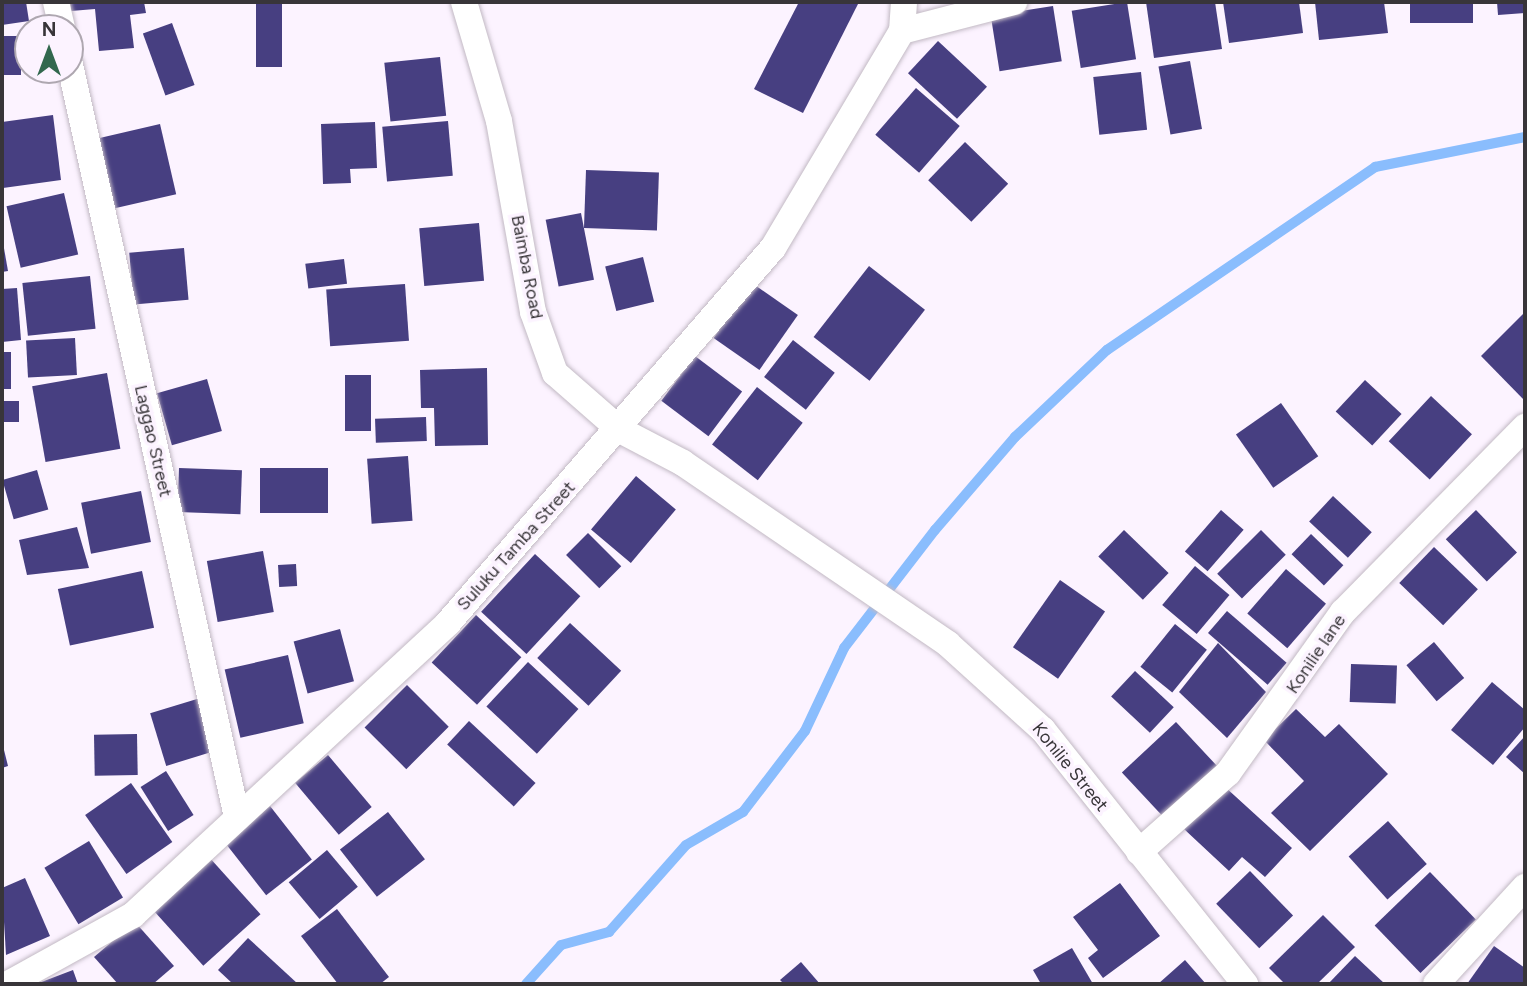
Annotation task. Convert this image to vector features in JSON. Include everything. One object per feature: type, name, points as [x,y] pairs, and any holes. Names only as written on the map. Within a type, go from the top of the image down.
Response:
[{"type":"street","name":"Baimba Road","points":[[464,2],[499,121],[533,312],[555,373],[620,430],[683,463],[824,564]]},
{"type":"street","name":"Suluku Tamba Street","points":[[8,984],[133,915],[448,623],[620,430],[773,248],[902,31],[904,2]]},
{"type":"street","points":[[902,31],[1013,2]]},
{"type":"street","name":"Laggao Street","points":[[74,84],[237,817]]},
{"type":"street","name":"Konilie lane","points":[[1139,852],[1228,773],[1343,612],[1525,427]]},
{"type":"street","name":"Konilie Street","points":[[824,564],[948,644],[1043,730],[1245,984]]},
{"type":"street","points":[[1436,984],[1525,887]]},
{"type":"building","points":[[2,2],[26,2],[28,14],[14,14],[14,23],[2,25]]},
{"type":"building","points":[[70,2],[144,2],[146,13],[130,15],[134,48],[99,51],[95,9],[71,11]]},
{"type":"building","points":[[256,2],[282,2],[282,67],[256,67]]},
{"type":"building","points":[[799,2],[859,2],[803,113],[754,89]]},
{"type":"building","points":[[1127,2],[1136,59],[1081,68],[1072,11]]},
{"type":"building","points":[[1146,2],[1215,2],[1222,49],[1154,58]]},
{"type":"building","points":[[1223,2],[1299,2],[1303,33],[1229,43]]},
{"type":"building","points":[[1315,2],[1384,2],[1388,33],[1319,40]]},
{"type":"building","points":[[1410,2],[1473,2],[1473,23],[1410,23]]},
{"type":"building","points":[[1497,2],[1525,2],[1525,13],[1498,15]]},
{"type":"building","points":[[1053,6],[1062,61],[1000,71],[991,16]]},
{"type":"building","points":[[172,23],[195,85],[165,96],[143,34]]},
{"type":"building","points":[[2,36],[14,36],[14,75],[2,75]]},
{"type":"building","points":[[938,41],[987,87],[957,119],[908,73]]},
{"type":"building","points":[[440,57],[446,116],[390,122],[384,63]]},
{"type":"building","points":[[1190,61],[1202,129],[1170,135],[1158,67]]},
{"type":"building","points":[[1141,72],[1147,130],[1099,135],[1093,77]]},
{"type":"building","points":[[916,88],[960,126],[919,173],[875,135]]},
{"type":"building","points":[[53,115],[61,180],[3,188],[2,122]]},
{"type":"building","points":[[448,121],[453,176],[387,182],[382,127]]},
{"type":"building","points":[[375,122],[377,168],[350,169],[351,183],[323,184],[321,124]]},
{"type":"building","points":[[160,124],[176,194],[115,208],[99,138]]},
{"type":"building","points":[[965,142],[1008,184],[971,222],[928,180]]},
{"type":"building","points":[[586,170],[659,173],[657,231],[584,228]]},
{"type":"building","points":[[64,193],[78,254],[21,268],[7,206]]},
{"type":"building","points":[[581,213],[594,280],[559,287],[546,220]]},
{"type":"building","points":[[479,223],[484,281],[424,286],[419,228]]},
{"type":"building","points":[[2,237],[8,271],[2,272]]},
{"type":"building","points":[[184,248],[189,300],[134,305],[129,253]]},
{"type":"building","points":[[643,257],[654,302],[616,311],[605,266]]},
{"type":"building","points":[[344,259],[347,284],[308,289],[305,264]]},
{"type":"building","points":[[869,266],[925,310],[870,381],[814,337]]},
{"type":"building","points":[[90,276],[96,329],[28,336],[22,283]]},
{"type":"building","points":[[752,283],[798,315],[759,370],[714,338]]},
{"type":"building","points":[[405,284],[409,341],[330,346],[326,290]]},
{"type":"building","points":[[17,288],[21,340],[2,342],[2,289]]},
{"type":"building","points":[[1525,312],[1525,401],[1481,356]]},
{"type":"building","points":[[75,338],[77,375],[28,378],[26,341]]},
{"type":"building","points":[[793,340],[835,373],[806,410],[764,377]]},
{"type":"building","points":[[2,352],[11,352],[11,389],[2,389]]},
{"type":"building","points":[[695,356],[742,392],[708,436],[661,401]]},
{"type":"building","points":[[487,368],[488,445],[435,446],[434,408],[421,408],[420,370]]},
{"type":"building","points":[[107,373],[120,449],[46,462],[32,386]]},
{"type":"building","points":[[345,375],[371,375],[371,431],[345,431]]},
{"type":"building","points":[[207,379],[222,431],[172,445],[157,393]]},
{"type":"building","points":[[1365,380],[1402,414],[1372,446],[1336,411]]},
{"type":"building","points":[[757,387],[803,423],[758,480],[712,445]]},
{"type":"building","points":[[1431,396],[1472,434],[1430,480],[1389,441]]},
{"type":"building","points":[[2,401],[19,401],[19,422],[2,422]]},
{"type":"building","points":[[1281,403],[1318,456],[1273,488],[1236,435]]},
{"type":"building","points":[[426,417],[427,441],[376,443],[375,419]]},
{"type":"building","points":[[408,456],[413,521],[372,524],[367,459]]},
{"type":"building","points":[[179,468],[242,470],[240,514],[177,512]]},
{"type":"building","points":[[260,468],[328,468],[328,513],[260,513]]},
{"type":"building","points":[[37,470],[48,509],[14,519],[2,480]]},
{"type":"building","points":[[636,476],[676,509],[631,563],[591,530]]},
{"type":"building","points":[[141,491],[151,542],[91,554],[81,503]]},
{"type":"building","points":[[1333,496],[1372,532],[1348,558],[1309,522]]},
{"type":"building","points":[[1221,510],[1244,530],[1208,571],[1185,552]]},
{"type":"building","points":[[1476,510],[1517,552],[1487,582],[1446,539]]},
{"type":"building","points":[[77,527],[89,568],[27,575],[19,540]]},
{"type":"building","points":[[1124,530],[1169,573],[1143,600],[1098,557]]},
{"type":"building","points":[[1261,530],[1286,555],[1242,599],[1217,574]]},
{"type":"building","points":[[588,533],[621,566],[599,588],[566,555]]},
{"type":"building","points":[[1311,534],[1343,565],[1324,585],[1292,554]]},
{"type":"building","points":[[1434,547],[1478,589],[1443,625],[1399,583]]},
{"type":"building","points":[[263,551],[274,612],[218,622],[207,561]]},
{"type":"building","points":[[535,554],[580,596],[526,654],[481,612]]},
{"type":"building","points":[[296,564],[297,586],[279,587],[278,565]]},
{"type":"building","points":[[1195,566],[1229,595],[1197,634],[1162,605]]},
{"type":"building","points":[[1286,569],[1326,604],[1287,648],[1247,614]]},
{"type":"building","points":[[142,571],[154,628],[70,646],[58,589]]},
{"type":"building","points":[[1060,580],[1105,612],[1058,679],[1013,647]]},
{"type":"building","points":[[1227,611],[1287,663],[1268,685],[1208,633]]},
{"type":"building","points":[[476,615],[521,657],[477,705],[432,663]]},
{"type":"building","points":[[570,623],[621,671],[588,706],[537,658]]},
{"type":"building","points":[[1175,624],[1207,650],[1172,693],[1140,667]]},
{"type":"building","points":[[340,629],[354,681],[308,694],[294,641]]},
{"type":"building","points":[[1434,642],[1464,678],[1437,701],[1406,665]]},
{"type":"building","points":[[1218,643],[1266,692],[1227,738],[1179,692]]},
{"type":"building","points":[[288,655],[304,723],[240,738],[225,670]]},
{"type":"building","points":[[528,662],[578,709],[537,754],[486,707]]},
{"type":"building","points":[[1351,664],[1397,666],[1396,704],[1350,702]]},
{"type":"building","points":[[1135,671],[1174,707],[1150,733],[1111,697]]},
{"type":"building","points":[[1492,682],[1525,710],[1525,727],[1493,765],[1451,730]]},
{"type":"building","points":[[407,685],[449,727],[406,769],[365,727]]},
{"type":"building","points":[[197,699],[213,752],[166,766],[150,713]]},
{"type":"building","points":[[1296,709],[1325,737],[1339,724],[1388,774],[1310,851],[1271,813],[1304,781],[1264,740]]},
{"type":"building","points":[[469,721],[536,783],[514,806],[447,744]]},
{"type":"building","points":[[1176,722],[1220,770],[1166,820],[1122,772]]},
{"type":"building","points":[[137,734],[138,775],[95,776],[94,735]]},
{"type":"building","points":[[1525,736],[1525,774],[1506,757]]},
{"type":"building","points":[[2,742],[8,766],[2,768]]},
{"type":"building","points":[[328,755],[372,807],[339,835],[295,783]]},
{"type":"building","points":[[166,771],[194,815],[168,831],[141,787]]},
{"type":"building","points":[[131,783],[172,842],[126,874],[85,815]]},
{"type":"building","points":[[1224,786],[1292,848],[1265,877],[1242,857],[1229,871],[1184,829]]},
{"type":"building","points":[[270,806],[312,860],[266,895],[224,842]]},
{"type":"building","points":[[388,812],[425,859],[377,897],[340,850]]},
{"type":"building","points":[[1388,821],[1427,864],[1387,900],[1349,856]]},
{"type":"building","points":[[89,841],[123,898],[78,924],[44,868]]},
{"type":"building","points":[[327,850],[358,887],[320,919],[289,882]]},
{"type":"building","points":[[209,857],[261,914],[203,966],[152,909]]},
{"type":"building","points":[[1250,871],[1293,916],[1259,948],[1216,904]]},
{"type":"building","points":[[1430,872],[1476,919],[1420,973],[1375,925]]},
{"type":"building","points":[[25,878],[50,936],[6,955],[2,888]]},
{"type":"building","points":[[1120,883],[1160,936],[1103,978],[1088,958],[1098,950],[1073,917]]},
{"type":"building","points":[[337,909],[389,977],[380,984],[338,984],[301,936]]},
{"type":"building","points":[[1323,915],[1355,947],[1317,984],[1285,984],[1269,968]]},
{"type":"building","points":[[135,922],[174,966],[153,984],[118,984],[94,957]]},
{"type":"building","points":[[248,938],[298,984],[233,984],[218,970]]},
{"type":"building","points":[[1494,946],[1525,968],[1525,984],[1467,984]]},
{"type":"building","points":[[1072,948],[1093,984],[1041,984],[1033,970]]},
{"type":"building","points":[[1355,956],[1385,984],[1328,984]]},
{"type":"building","points":[[1185,960],[1206,984],[1158,984]]},
{"type":"building","points":[[801,962],[820,984],[784,984],[780,980]]},
{"type":"building","points":[[73,970],[78,984],[36,984]]},
{"type":"waterway","points":[[526,984],[561,945],[609,932],[686,845],[743,812],[805,731],[844,648],[935,530],[1015,437],[1107,350],[1375,167],[1525,137]]}]
